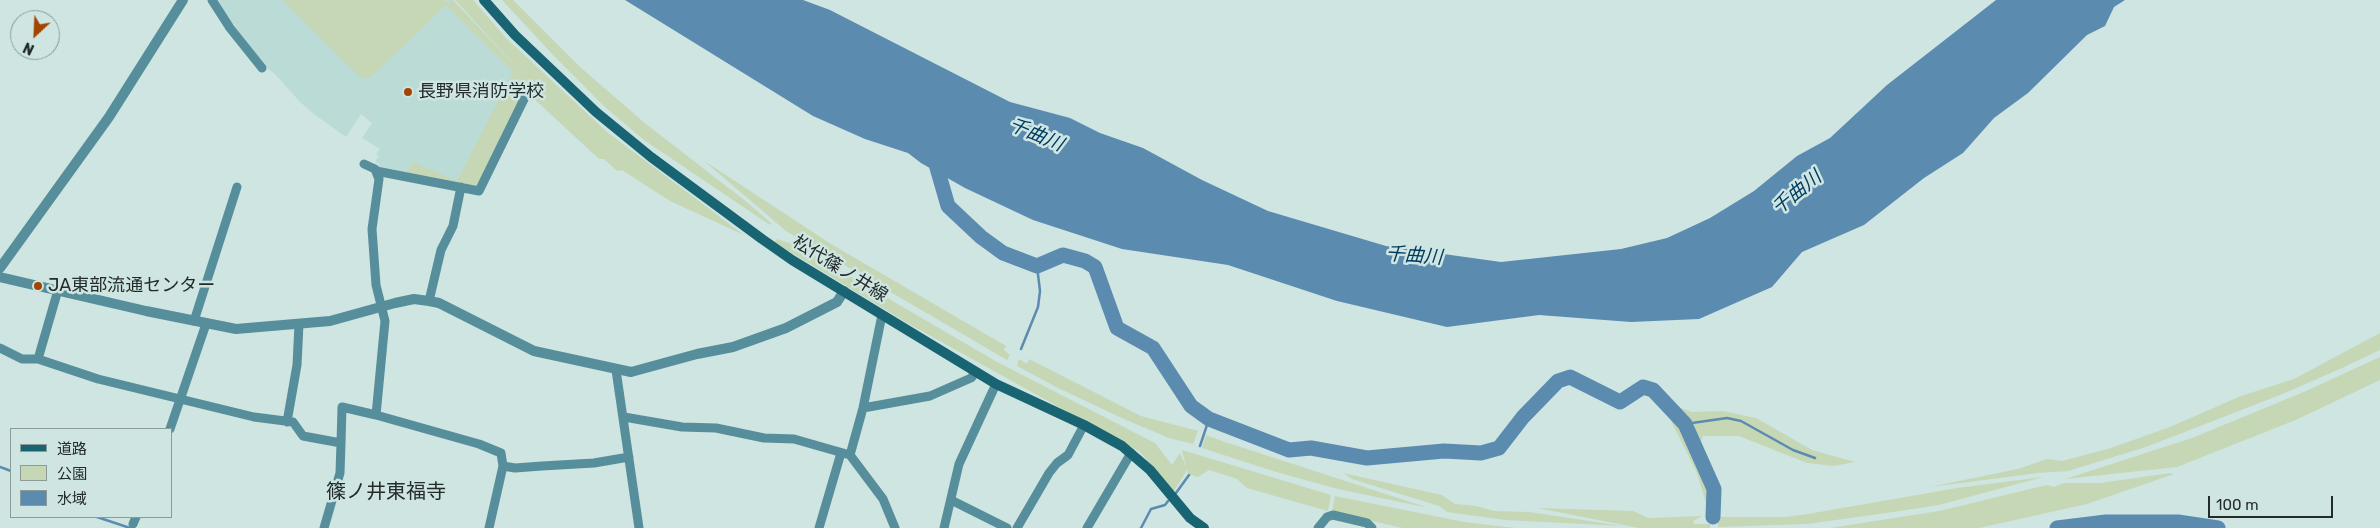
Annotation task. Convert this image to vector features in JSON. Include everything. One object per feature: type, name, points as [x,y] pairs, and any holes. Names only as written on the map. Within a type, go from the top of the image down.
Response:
[{"type":"main road","name":"松代篠ノ井線","points":[[484,0],[558,77],[651,157],[792,260],[996,384],[1084,425],[1132,453],[1150,470],[1190,518],[1204,528]]},
{"type":"street","points":[[0,268],[109,117],[183,0]]},
{"type":"street","points":[[212,0],[230,28],[262,68]]},
{"type":"street","points":[[364,164],[376,171],[479,191],[528,91]]},
{"type":"street","points":[[376,171],[379,179],[372,229],[376,285],[385,321],[376,415]]},
{"type":"street","points":[[194,321],[237,187]]},
{"type":"street","points":[[429,301],[441,250],[453,226],[461,187]]},
{"type":"street","points":[[0,277],[206,324],[236,329],[330,321],[414,299],[429,301],[439,303],[534,351],[631,372],[697,354],[733,347],[818,313],[837,302],[844,292]]},
{"type":"street","points":[[38,359],[58,290]]},
{"type":"street","points":[[819,528],[863,408],[882,315]]},
{"type":"street","points":[[170,428],[206,324]]},
{"type":"street","points":[[287,422],[297,365],[299,324]]},
{"type":"street","points":[[0,348],[22,359],[38,359],[98,379],[254,417],[293,422],[303,436],[341,443]]},
{"type":"street","points":[[616,370],[639,528]]},
{"type":"street","points":[[863,408],[930,396],[971,378],[976,372]]},
{"type":"street","points":[[944,528],[959,464],[996,384]]},
{"type":"street","points":[[324,528],[340,473],[342,407],[491,448],[501,453],[503,466],[489,528]]},
{"type":"street","points":[[624,418],[682,426],[716,428],[764,438],[794,439],[846,454],[882,499],[895,528]]},
{"type":"street","points":[[1017,528],[1049,473],[1057,463],[1068,456],[1084,425]]},
{"type":"street","points":[[1086,528],[1132,453]]},
{"type":"street","points":[[503,466],[515,468],[594,463],[629,458]]},
{"type":"street","points":[[951,500],[1007,528]]},
{"type":"street","points":[[1318,528],[1327,518],[1333,515],[1367,523],[1372,528]]},
{"type":"shaded area","name":"長野県消防学校","points":[[216,0],[453,0],[530,82],[477,188],[387,170],[378,167],[379,164],[375,162],[379,156],[376,154],[380,149],[362,138],[372,123],[361,114],[346,137],[314,114],[300,102],[275,74],[263,65]]},
{"type":"green space","points":[[282,0],[445,0],[448,3],[453,0],[530,82],[477,188],[406,175],[413,162],[457,181],[513,72],[446,5],[370,78],[360,77]]},
{"type":"green space","points":[[455,0],[473,0],[506,38],[607,132],[744,235],[670,201],[622,170],[617,171],[604,159],[599,159],[530,95],[530,82]]},
{"type":"green space","points":[[502,0],[513,0],[580,67],[646,124],[748,203],[771,223],[770,225],[644,140],[605,107]]},
{"type":"green space","points":[[703,160],[831,244],[1006,346],[1004,350],[1010,355],[1007,360],[786,231]]},
{"type":"green space","points":[[777,239],[800,247],[997,362],[1155,443],[1172,465],[1180,453],[1186,466],[1182,450],[1331,495],[1328,511],[1247,488],[1237,479],[1209,470],[1198,477],[1188,474],[1187,470],[1174,491],[1140,452],[909,324],[774,242]]},
{"type":"green space","points":[[2380,333],[2380,350],[2280,395],[2146,447],[2068,471],[1930,487],[2018,469],[2047,459],[2062,461],[2111,448],[2170,427],[2241,396],[2294,379]]},
{"type":"green space","points":[[2380,357],[2380,380],[2298,419],[2177,467],[2065,479],[2192,438],[2306,391]]},
{"type":"green space","points":[[1019,359],[1027,364],[1029,359],[1141,416],[1198,431],[1193,444],[1169,438],[1058,388],[1017,366]]},
{"type":"green space","points":[[1672,399],[1681,408],[1692,412],[1723,411],[1756,418],[1812,450],[1855,462],[1834,466],[1807,463],[1739,436],[1703,436],[1700,444],[1702,455],[1716,485],[1717,517],[1710,516],[1697,473],[1670,419]]},
{"type":"green space","points":[[1206,435],[1429,508],[1338,489],[1276,472],[1202,448]]},
{"type":"green space","points":[[1343,473],[1442,495],[1455,504],[1476,506],[1494,511],[1529,512],[1623,526],[1505,520],[1447,512],[1439,506],[1352,479]]},
{"type":"green space","points":[[2174,474],[2087,504],[1979,528],[1830,528],[1939,511],[2047,485],[2054,487],[2064,483],[2100,483]]},
{"type":"green space","points":[[2043,477],[1939,505],[1807,524],[1718,527],[1718,517],[1785,517],[1957,488]]},
{"type":"green space","points":[[1335,496],[1464,522],[1515,528],[1403,528],[1332,512]]},
{"type":"green space","points":[[1537,508],[1633,511],[1648,518],[1702,516],[1693,521],[1694,524],[1710,524],[1710,528],[1639,528]]},
{"type":"water","name":"千曲川","points":[[625,0],[803,0],[830,10],[1010,102],[1070,118],[1100,133],[1143,148],[1202,180],[1268,211],[1386,246],[1501,262],[1621,249],[1667,238],[1710,218],[1754,191],[1797,156],[1830,138],[1887,85],[1996,0],[2125,0],[2114,7],[2105,26],[2087,35],[2028,93],[1994,118],[1963,153],[1924,178],[1864,225],[1802,252],[1772,287],[1699,319],[1631,322],[1539,315],[1447,327],[1337,301],[1228,265],[1122,249],[1033,220],[965,188],[921,163],[908,153],[865,139],[813,116]]},
{"type":"waterway","points":[[933,154],[948,206],[981,237],[1003,253],[1037,266],[1063,255],[1085,261],[1095,267],[1117,328],[1153,348],[1191,406],[1209,419],[1289,450],[1311,448],[1367,458],[1444,451],[1481,453],[1499,448],[1523,417],[1558,381],[1570,377],[1620,402],[1643,387],[1653,390],[1685,424],[1714,489],[1713,517]]},
{"type":"waterway","points":[[1021,349],[1038,307],[1040,291],[1037,266]]},
{"type":"waterway","points":[[1685,424],[1727,418],[1741,421],[1793,450],[1815,458]]},
{"type":"waterway","points":[[1200,446],[1209,419]]},
{"type":"waterway","points":[[0,467],[10,471]]},
{"type":"waterway","points":[[1176,493],[1189,475]]},
{"type":"waterway","points":[[1141,528],[1151,509],[1165,505],[1168,501]]},
{"type":"waterway","points":[[100,518],[130,528]]},
{"type":"waterway","points":[[2057,528],[2106,522],[2178,522],[2218,528]]},
{"type":"place","name":"長野県消防学校","points":[[408,92]]},
{"type":"place","name":"JA東部流通センター","points":[[38,286]]},
{"type":"district","name":"篠ノ井東福寺","points":[[386,492]]}]
